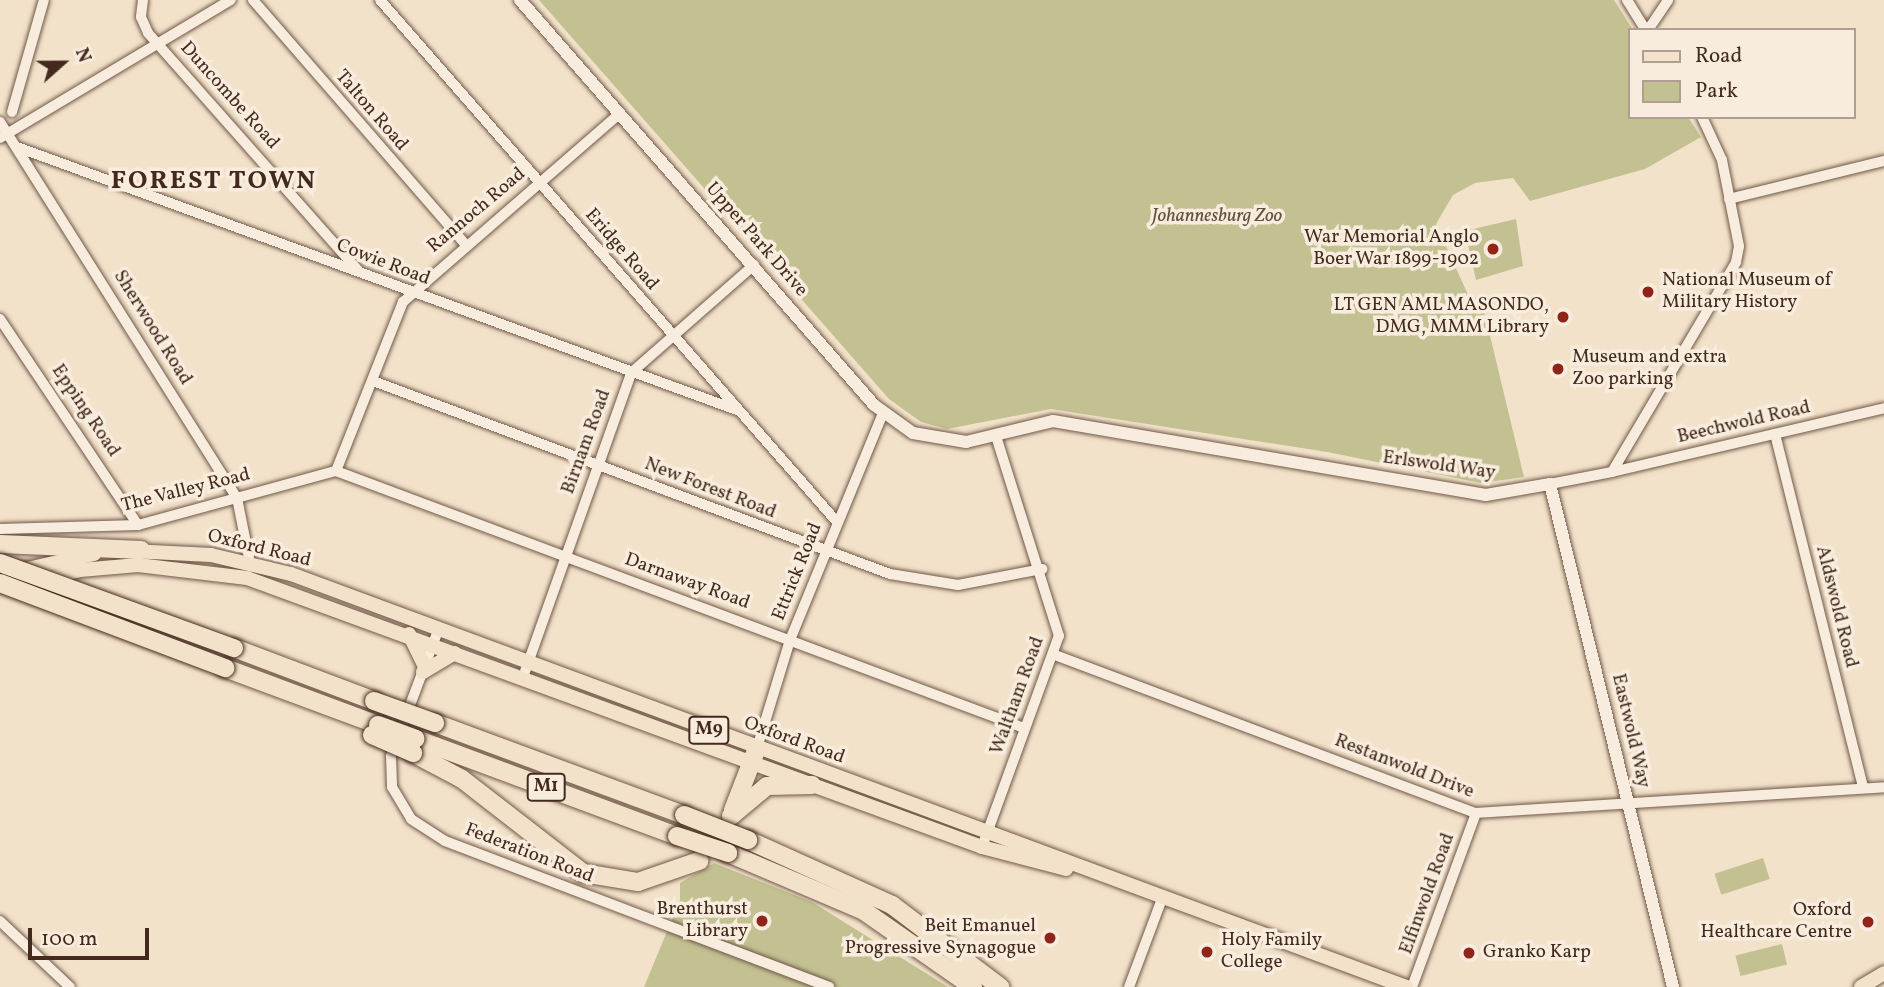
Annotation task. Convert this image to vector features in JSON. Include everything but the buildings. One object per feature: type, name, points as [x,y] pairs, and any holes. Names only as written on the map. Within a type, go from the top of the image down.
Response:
[{"type":"highway","points":[[0,544],[141,550]]},
{"type":"highway","name":"M1","points":[[0,563],[748,840],[882,900],[943,938],[1000,987]]},
{"type":"highway","name":"M1","points":[[0,583],[244,675],[414,746],[728,853],[864,911],[973,987]]},
{"type":"highway","points":[[414,746],[462,779],[583,873],[638,882],[699,861]]},
{"type":"highway","points":[[755,754],[729,819],[767,786],[812,785]]},
{"type":"main road","name":"Upper Park Drive","points":[[520,0],[883,413],[934,440],[996,436]]},
{"type":"main road","name":"Erlswold Way","points":[[996,436],[1053,421],[1486,495],[1550,484]]},
{"type":"main road","name":"Eastwold Way","points":[[1550,484],[1673,987]]},
{"type":"main road","name":"Oxford Road","points":[[0,577],[69,556],[141,550],[250,563],[439,628],[528,662],[755,754],[812,785],[982,847],[1162,899],[1406,987]]},
{"type":"main road","name":"Oxford Road","points":[[0,594],[80,570],[180,566],[303,594],[523,677],[987,832],[1388,987]]},
{"type":"main road","points":[[408,634],[424,669],[455,653]]},
{"type":"main road","points":[[1861,987],[1884,973]]},
{"type":"main road","points":[[1875,987],[1884,981]]},
{"type":"street","points":[[12,112],[44,0]]},
{"type":"street","name":"Duncombe Road","points":[[144,0],[143,25],[158,44],[361,273]]},
{"type":"street","points":[[4,136],[231,0]]},
{"type":"street","name":"Talton Road","points":[[253,0],[464,243]]},
{"type":"street","name":"Eridge Road","points":[[380,0],[837,522]]},
{"type":"street","points":[[1628,0],[1646,28]]},
{"type":"street","points":[[1648,28],[1668,0]]},
{"type":"street","name":"Rannoch Road","points":[[336,471],[411,293],[464,243],[619,114]]},
{"type":"street","points":[[1612,472],[1736,262],[1729,199],[1718,145],[1703,119]]},
{"type":"street","name":"Sherwood Road","points":[[0,122],[4,136],[17,147],[237,498],[250,563]]},
{"type":"street","name":"Cowie Road","points":[[17,147],[737,410]]},
{"type":"street","points":[[1729,199],[1884,161]]},
{"type":"street","name":"Birnam Road","points":[[523,677],[595,464],[631,373],[672,333],[754,265]]},
{"type":"street","name":"Epping Road","points":[[0,319],[138,525]]},
{"type":"street","name":"New Forest Road","points":[[373,381],[826,551],[939,584],[1042,569]]},
{"type":"street","name":"Beechwold Road","points":[[1612,472],[1884,408]]},
{"type":"street","name":"Ettrick Road","points":[[755,754],[790,640],[883,413]]},
{"type":"street","name":"Aldswold Road","points":[[1774,434],[1863,788]]},
{"type":"street","name":"Waltham Road","points":[[982,847],[1024,728],[1055,655],[1058,617],[996,436]]},
{"type":"street","name":"The Valley Road","points":[[0,529],[138,525],[336,471]]},
{"type":"street","name":"Darnaway Road","points":[[336,471],[1024,728]]},
{"type":"street","name":"Erlswold Way","points":[[1550,484],[1612,472]]},
{"type":"street","name":"Federation Road","points":[[439,628],[390,764],[392,787],[411,819],[445,841],[829,987]]},
{"type":"street","name":"Restanwold Drive","points":[[1055,655],[1476,813],[1627,801],[1884,787]]},
{"type":"street","name":"Elfinwold Road","points":[[1412,987],[1476,813]]},
{"type":"street","points":[[1129,987],[1162,899]]},
{"type":"street","points":[[0,921],[70,987]]},
{"type":"green space","name":"Johannesburg Zoo","points":[[539,0],[1614,0],[1632,28],[1629,28],[1629,119],[1689,119],[1701,137],[1645,169],[1530,201],[1513,178],[1475,183],[1453,195],[1436,224],[1469,297],[1481,298],[1524,477],[1481,483],[1327,452],[1051,409],[947,429],[921,422],[889,399]]},
{"type":"green space","points":[[1516,219],[1523,266],[1476,280],[1465,231]]},
{"type":"green space","points":[[1763,858],[1770,879],[1721,895],[1714,874]]},
{"type":"green space","points":[[714,863],[812,902],[948,987],[644,987],[680,900],[680,883]]},
{"type":"green space","points":[[1782,944],[1787,964],[1741,976],[1735,956]]},
{"type":"place","name":"War Memorial Anglo Boer War 1899-1902","points":[[1493,249]]},
{"type":"place","name":"National Museum of Military History","points":[[1648,292]]},
{"type":"place","name":"LT GEN AML MASONDO, DMG, MMM Library","points":[[1563,317]]},
{"type":"place","name":"Museum and extra Zoo parking","points":[[1558,369]]},
{"type":"place","name":"Brenthurst Library","points":[[762,921]]},
{"type":"place","name":"Oxford Healthcare Centre","points":[[1868,922]]},
{"type":"place","name":"Beit Emanuel Progressive Synagogue","points":[[1050,938]]},
{"type":"place","name":"Holy Family College","points":[[1207,952]]},
{"type":"place","name":"Granko Karp","points":[[1469,953]]},
{"type":"district","name":"FOREST TOWN","points":[[214,182]]}]
